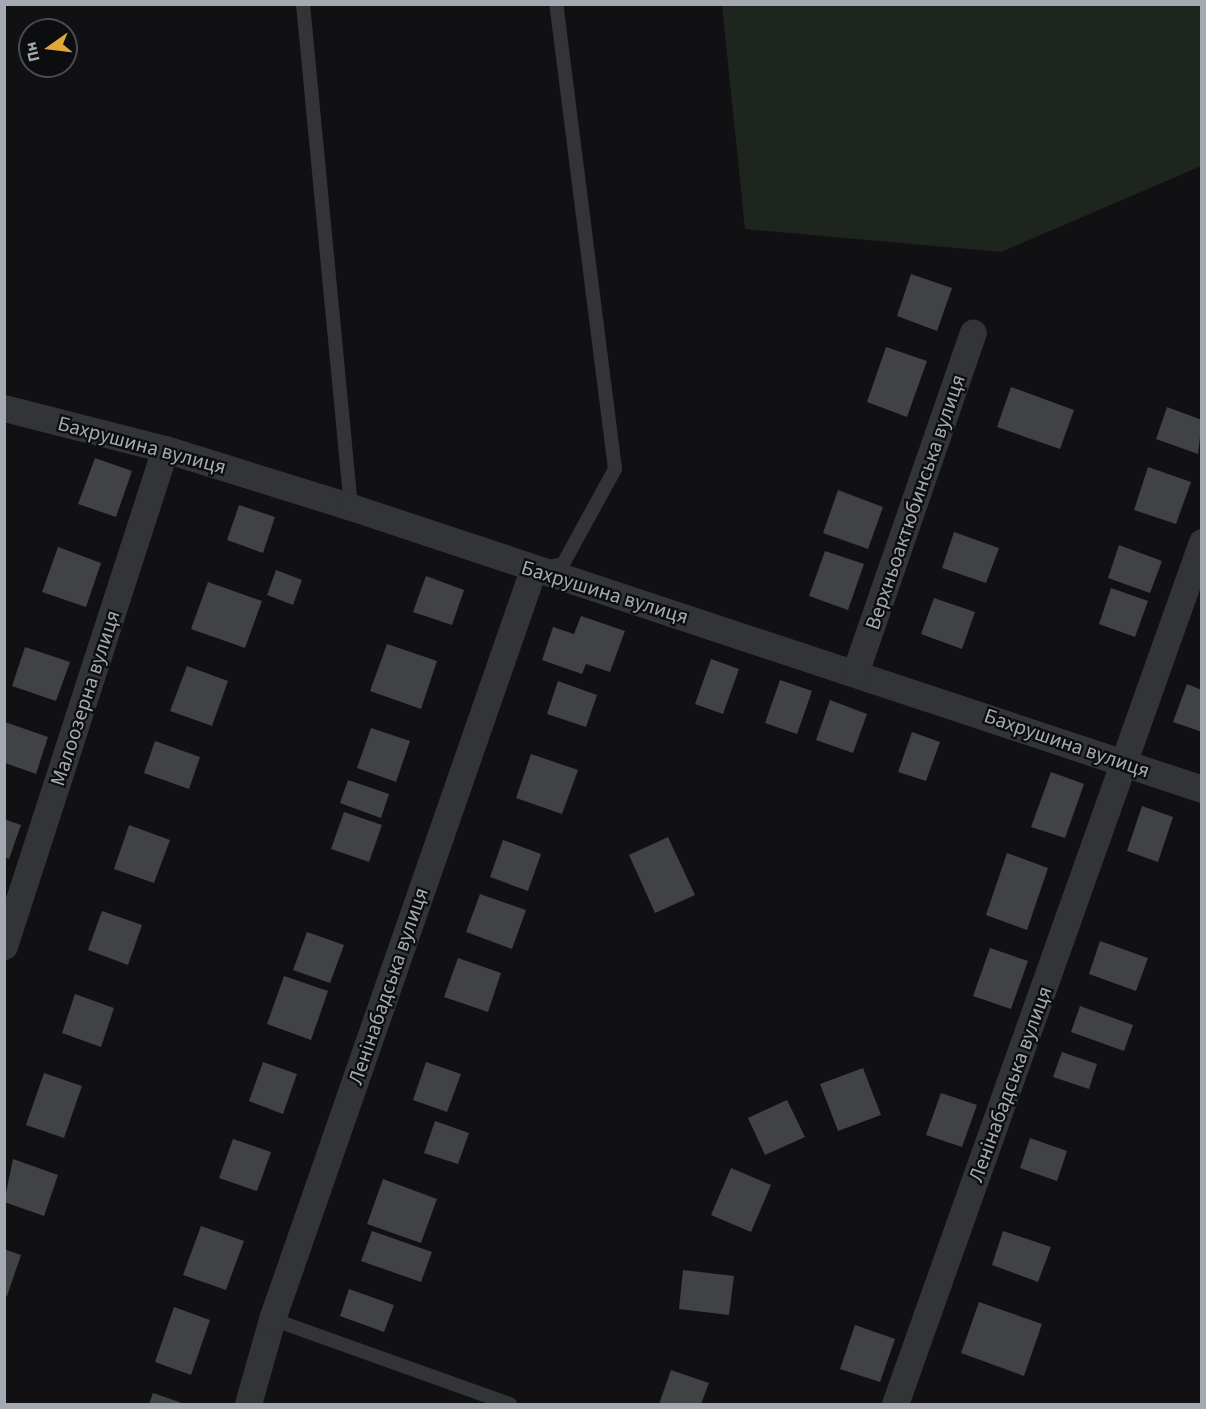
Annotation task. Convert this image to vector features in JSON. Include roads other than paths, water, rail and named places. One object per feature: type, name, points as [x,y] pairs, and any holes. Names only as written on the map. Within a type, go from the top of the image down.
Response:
[{"type":"street","name":"Верхньоактюбинська вулиця","points":[[856,670],[973,333]]},
{"type":"street","name":"Бахрушина вулиця","points":[[4,408],[165,449],[351,507],[533,570],[856,670],[1202,789]]},
{"type":"street","name":"Малоозерна вулиця","points":[[4,946],[165,449]]},
{"type":"street","points":[[1124,763],[1202,542]]},
{"type":"street","name":"Ленінабадська вулиця","points":[[248,1404],[272,1319],[533,570]]},
{"type":"street","name":"Ленінабадська вулиця","points":[[895,1404],[1124,763]]},
{"type":"lane","points":[[303,4],[351,507]]},
{"type":"lane","points":[[533,570],[562,564],[615,469],[556,4]]},
{"type":"lane","points":[[272,1319],[510,1404]]}]
